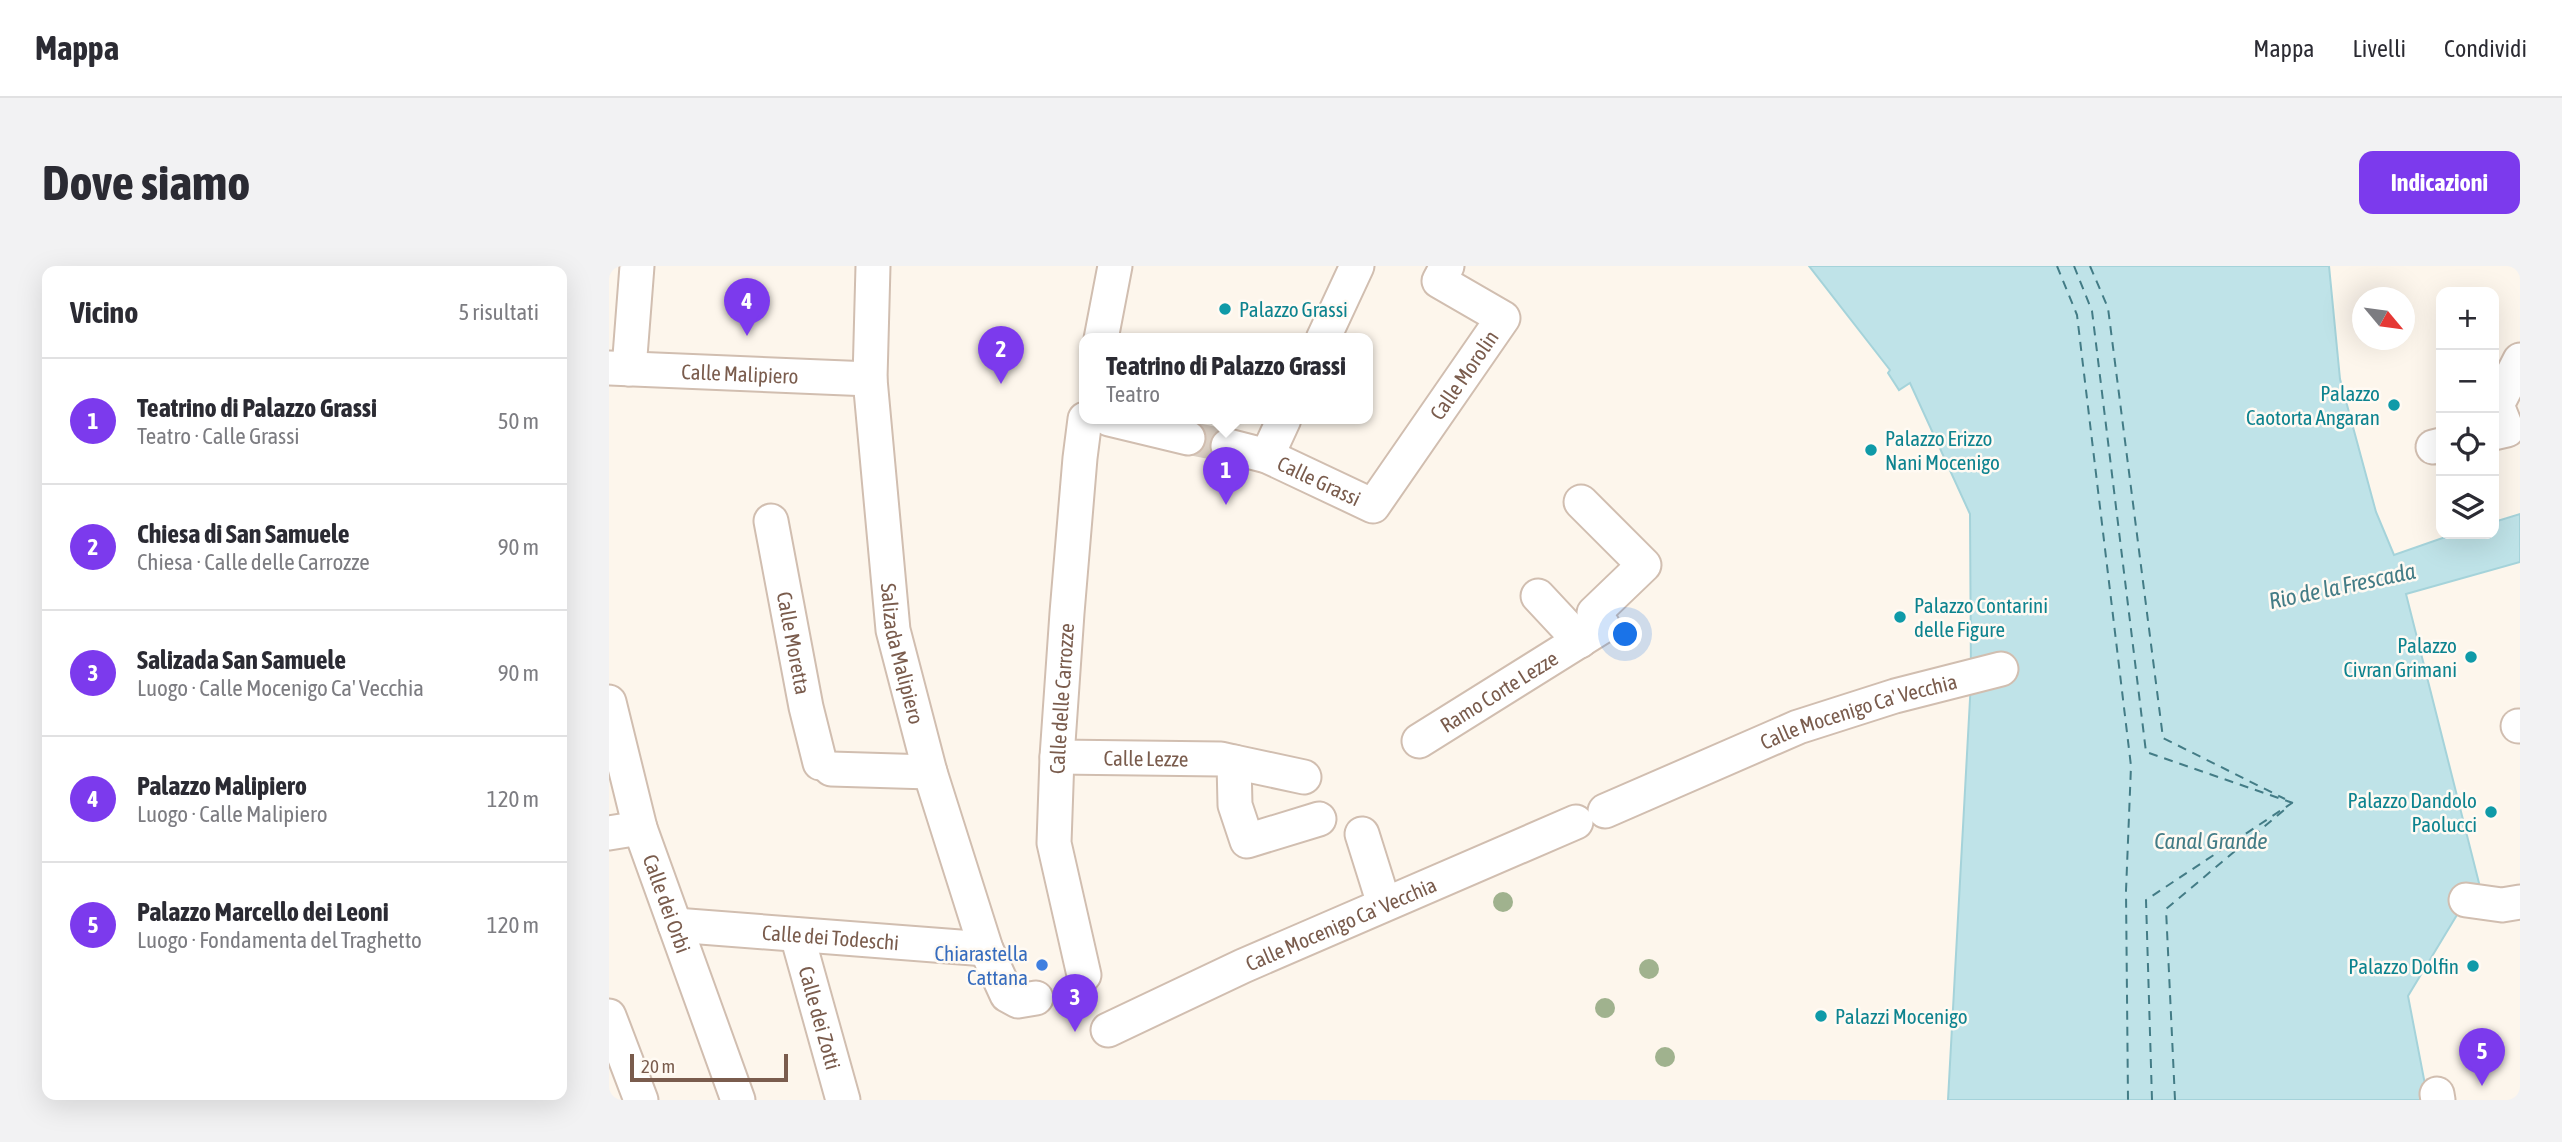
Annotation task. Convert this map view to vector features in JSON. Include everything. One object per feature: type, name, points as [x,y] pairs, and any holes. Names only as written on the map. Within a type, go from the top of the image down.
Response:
[{"type":"street","points":[[619,368],[637,266]]},
{"type":"street","name":"Salizada Malipiero","points":[[873,266],[870,379],[893,630],[930,772],[986,949],[1007,995],[1018,1000],[1036,998]]},
{"type":"street","points":[[1102,333],[1115,266]]},
{"type":"street","points":[[1326,333],[1357,266]]},
{"type":"street","name":"Calle Morolin","points":[[1373,506],[1503,318],[1439,281],[1447,266]]},
{"type":"street","points":[[2499,432],[2507,430],[2497,405],[2520,360]]},
{"type":"street","name":"Calle Malipiero","points":[[619,368],[870,379]]},
{"type":"street","name":"Calle delle Carrozze","points":[[1084,424],[1057,757],[1054,843],[1084,975]]},
{"type":"street","points":[[1130,424],[1188,438]]},
{"type":"street","name":"Calle Grassi","points":[[1267,456],[1282,424]]},
{"type":"street","name":"Calle Grassi","points":[[1228,446],[1267,456],[1373,506]]},
{"type":"street","name":"Ramo Corte Lezze","points":[[1419,741],[1603,626],[1594,613],[1644,565],[1581,502]]},
{"type":"street","name":"Calle Moretta","points":[[771,521],[806,707],[825,766],[930,772]]},
{"type":"street","name":"Ramo Corte Lezze","points":[[1538,596],[1580,641]]},
{"type":"street","name":"Calle Mocenigo Ca' Vecchia","points":[[1108,1030],[1243,966],[1384,904],[1798,727],[1895,696],[2001,669]]},
{"type":"street","name":"Calle dei Orbi","points":[[609,702],[625,831],[675,925],[738,1100]]},
{"type":"street","name":"Calle Lezze","points":[[1057,757],[1221,759],[1304,777]]},
{"type":"street","points":[[1234,762],[1234,805],[1247,841],[1319,819]]},
{"type":"street","points":[[1362,834],[1384,904]]},
{"type":"street","points":[[2466,900],[2502,905],[2520,902]]},
{"type":"street","name":"Calle dei Todeschi","points":[[675,925],[986,949]]},
{"type":"street","name":"Calle dei Zotti","points":[[797,935],[843,1100]]},
{"type":"street","points":[[609,1016],[641,1100]]},
{"type":"water","name":"Canal Grande","points":[[1809,266],[2329,266],[2340,379],[2376,512],[2394,555],[2440,539],[2499,539],[2499,520],[2520,514],[2520,562],[2406,594],[2479,883],[2408,996],[2428,1100],[1948,1100],[1971,681],[1970,514],[1910,383],[1899,390],[1888,373],[1890,370]]},
{"type":"ferry route","points":[[2057,266],[2077,315],[2131,766],[2126,891],[2128,1100]]},
{"type":"ferry route","points":[[2074,266],[2092,311],[2146,752],[2293,803]]},
{"type":"ferry route","points":[[2090,266],[2108,308],[2163,738],[2285,799]]},
{"type":"ferry route","points":[[2152,1100],[2146,900],[2292,803]]},
{"type":"ferry route","points":[[2175,1100],[2166,909],[2284,810]]},
{"type":"tunnel","points":[[1188,438],[1228,446]]},
{"type":"place","name":"Palazzo Grassi","points":[[1225,309]]},
{"type":"place","name":"Palazzo Malipiero","points":[[747,336]]},
{"type":"place","name":"Chiesa di San Samuele","points":[[1001,384]]},
{"type":"place","name":"Palazzo Caotorta Angaran","points":[[2394,405]]},
{"type":"place","name":"Palazzo Erizzo Nani Mocenigo","points":[[1871,450]]},
{"type":"place","name":"Teatrino di Palazzo Grassi","points":[[1226,505]]},
{"type":"place","name":"Palazzo Contarini delle Figure","points":[[1900,617]]},
{"type":"place","name":"Palazzo Civran Grimani","points":[[2471,657]]},
{"type":"place","name":"Palazzo Dandolo Paolucci","points":[[2491,812]]},
{"type":"place","name":"Chiarastella Cattana","points":[[1042,965]]},
{"type":"place","name":"Palazzo Dolfin","points":[[2473,966]]},
{"type":"place","name":"Palazzi Mocenigo","points":[[1821,1016]]},
{"type":"place","name":"Salizada San Samuele","points":[[1075,1032]]},
{"type":"place","name":"Palazzo Marcello dei Leoni","points":[[2482,1086]]},
{"type":"water label","name":"Rio de la Frescada","points":[[2342,586]]}]
